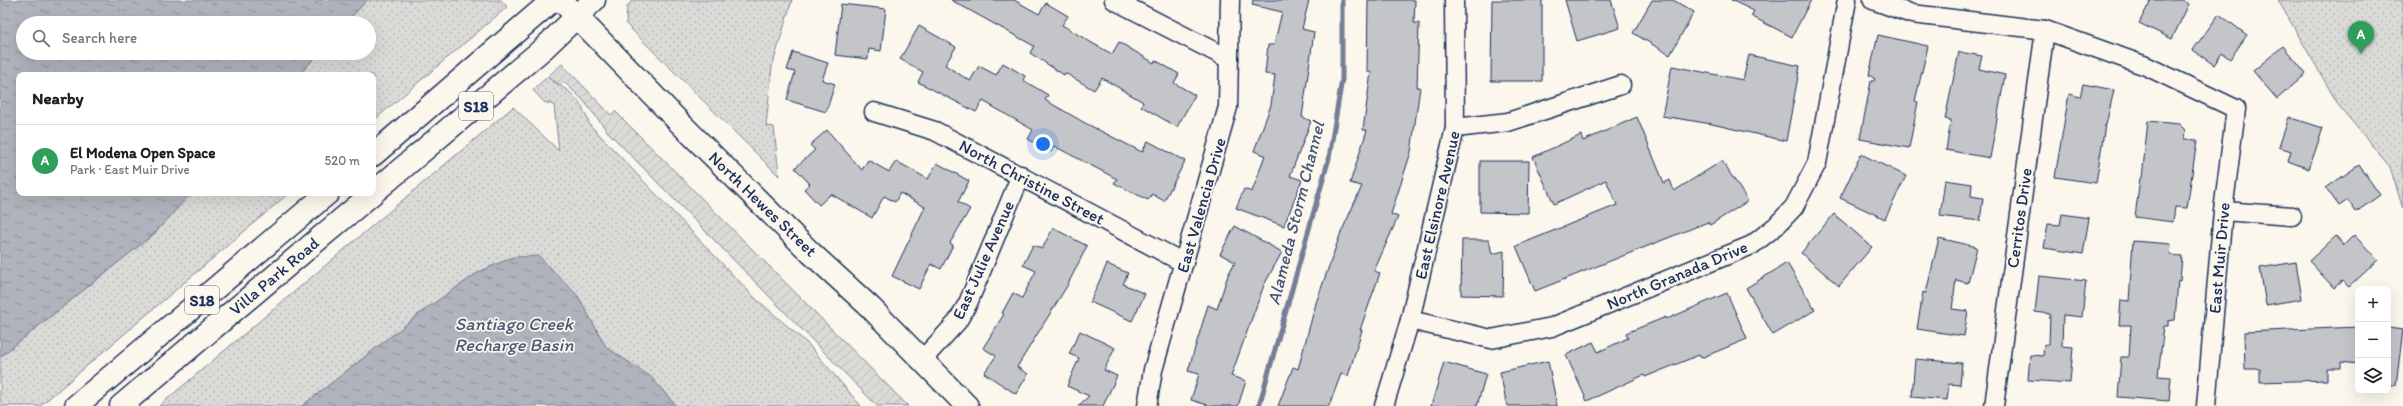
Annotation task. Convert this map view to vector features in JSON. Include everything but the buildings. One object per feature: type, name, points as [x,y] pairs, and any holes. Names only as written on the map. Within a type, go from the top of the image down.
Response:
[{"type":"main road","name":"S18","points":[[376,152],[553,0]]},
{"type":"main road","name":"North Hewes Street","points":[[561,0],[692,135],[923,359],[967,406]]},
{"type":"main road","name":"Villa Park Road","points":[[376,190],[544,48],[594,0]]},
{"type":"main road","name":"Villa Park Road","points":[[76,406],[324,196]]},
{"type":"main road","name":"Villa Park Road","points":[[121,406],[369,196]]},
{"type":"street","points":[[1114,0],[1229,59]]},
{"type":"street","name":"East Valencia Drive","points":[[1146,406],[1153,370],[1228,107],[1230,0]]},
{"type":"street","name":"East Elsinore Avenue","points":[[1384,406],[1410,320],[1455,128],[1454,0]]},
{"type":"street","name":"North Granada Drive","points":[[1410,320],[1491,339],[1552,327],[1752,245],[1776,226],[1794,207],[1817,163],[1847,0]]},
{"type":"street","points":[[1873,0],[1912,14],[2045,30]]},
{"type":"street","name":"East Muir Drive","points":[[2045,30],[2146,66],[2236,109],[2223,211],[2206,406]]},
{"type":"street","name":"Cerritos Drive","points":[[1994,406],[2045,30]]},
{"type":"street","points":[[1455,128],[1508,122],[1622,85]]},
{"type":"street","name":"North Christine Street","points":[[874,112],[934,131],[1020,175],[1184,263]]},
{"type":"street","name":"East Julie Avenue","points":[[923,359],[957,322],[968,303],[1020,175]]},
{"type":"street","points":[[2223,211],[2292,216]]},
{"type":"shaded area","points":[[367,0],[501,0],[507,7],[376,118],[376,72],[302,72],[313,60],[376,60],[376,16],[352,16]]},
{"type":"shaded area","points":[[633,0],[792,0],[772,67],[766,126],[774,127],[779,176],[626,24],[627,6]]},
{"type":"shaded area","points":[[2278,0],[2403,0],[2403,209],[2390,167],[2339,106]]},
{"type":"shaded area","points":[[562,64],[611,115],[615,111],[908,406],[877,406],[608,132],[583,100],[564,82],[560,85],[547,77]]},
{"type":"shaded area","points":[[547,77],[578,100],[590,125],[754,297],[808,344],[861,406],[676,406],[651,377],[606,347],[578,296],[513,257],[479,272],[427,308],[302,406],[159,406],[513,107],[559,151],[554,105],[544,102],[533,90]]},
{"type":"shaded area","points":[[188,196],[285,196],[40,406],[0,406],[0,357],[155,233]]},
{"type":"water","points":[[0,0],[367,0],[352,16],[16,16],[16,60],[313,60],[302,72],[16,72],[16,196],[188,196],[155,233],[0,357]]},
{"type":"water","name":"Santiago Creek Recharge Basin","points":[[539,256],[578,296],[606,347],[651,377],[676,406],[302,406],[427,308],[479,272],[513,257]]},
{"type":"waterway","name":"Alameda Storm Channel","points":[[1259,406],[1329,158],[1342,79],[1342,0]]},
{"type":"place","name":"El Modena Open Space","points":[[2361,54]]}]
